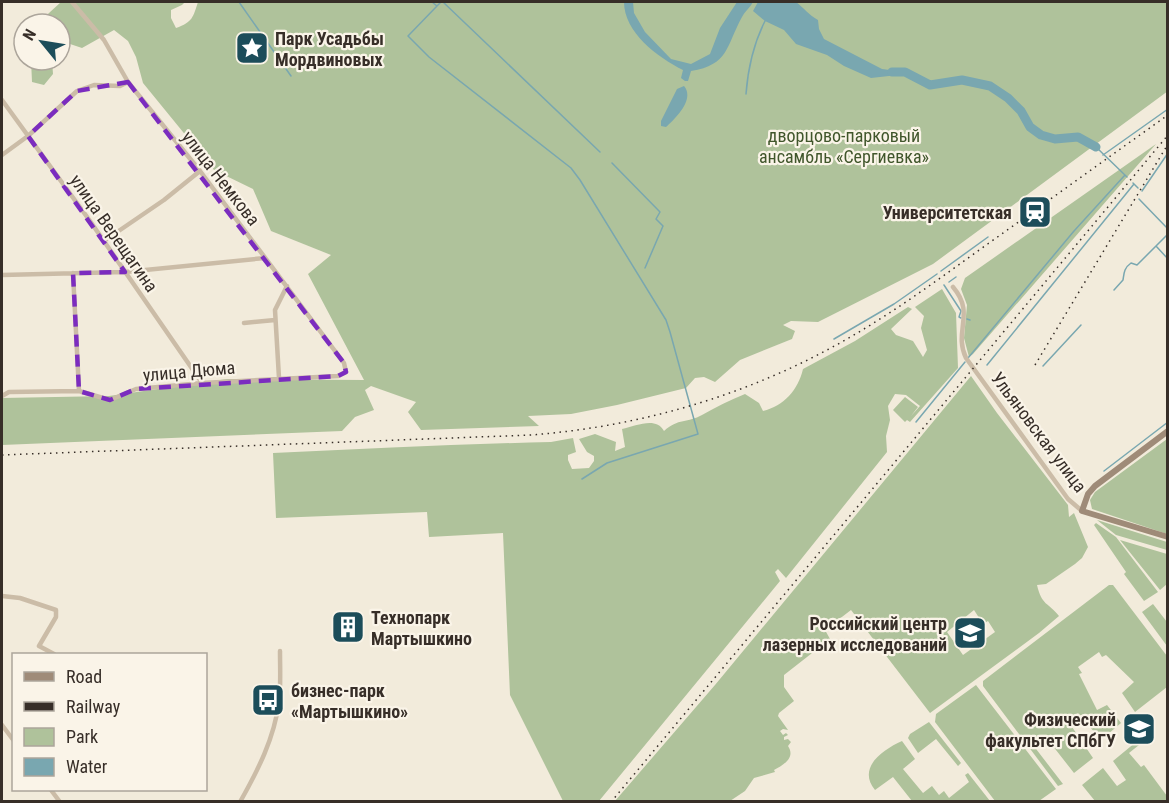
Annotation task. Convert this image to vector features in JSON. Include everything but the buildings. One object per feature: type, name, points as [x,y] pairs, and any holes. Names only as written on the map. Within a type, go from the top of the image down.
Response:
[{"type":"street","name":"улица Немкова","points":[[72,2],[104,40],[128,82],[201,171],[287,286],[344,363],[346,372]]},
{"type":"street","points":[[2,155],[28,136],[77,91],[94,86],[120,86],[128,82]]},
{"type":"street","name":"улица Верещагина","points":[[2,100],[104,241],[202,383]]},
{"type":"street","points":[[104,241],[164,200],[201,171]]},
{"type":"street","points":[[2,275],[125,272],[265,258]]},
{"type":"street","points":[[73,273],[79,391]]},
{"type":"street","points":[[279,378],[275,310],[287,286]]},
{"type":"street","name":"Ульяновская улица","points":[[953,287],[964,305],[961,338],[962,350],[966,358],[1068,499],[1082,511],[1167,537]]},
{"type":"street","points":[[244,323],[275,320]]},
{"type":"street","name":"улица Дюма","points":[[2,396],[9,392],[79,391],[99,399],[110,400],[136,389],[338,376],[346,372]]},
{"type":"street","points":[[1082,511],[1088,494],[1095,486],[1167,431]]},
{"type":"street","points":[[2,596],[20,598],[56,610],[56,617],[39,646],[52,653]]},
{"type":"street","points":[[240,801],[261,763],[273,733],[279,702],[280,651]]},
{"type":"street","points":[[2,725],[12,738]]},
{"type":"highlighted area","points":[[128,82],[344,363],[346,372],[338,376],[136,389],[110,400],[79,391],[73,273],[125,272],[28,136],[77,91]]},
{"type":"green space","name":"дворцово-парковый ансамбль «Сергиевка»","points":[[61,2],[185,2],[171,10],[171,18],[176,28],[186,24],[192,18],[198,2],[1167,2],[1168,91],[933,264],[818,322],[791,321],[783,325],[795,331],[792,339],[740,360],[715,382],[704,377],[695,378],[686,388],[617,405],[571,414],[528,416],[539,426],[421,430],[408,412],[416,402],[371,386],[365,390],[374,410],[355,417],[342,431],[2,445],[2,398],[109,396],[227,379],[364,380],[308,274],[331,255],[271,231],[253,189],[214,170],[143,83],[136,57],[128,41],[114,30],[82,48],[72,45],[72,12],[50,12]]},
{"type":"green space","points":[[32,72],[53,72],[44,85],[32,82]]},
{"type":"green space","points":[[1156,144],[969,357],[964,338],[967,305],[961,289],[965,278]]},
{"type":"green space","points":[[942,289],[956,313],[958,368],[910,422],[907,420],[905,422],[893,410],[905,397],[918,407],[911,416],[920,406],[906,395],[895,394],[888,406],[890,420],[886,436],[887,452],[786,578],[778,569],[775,572],[780,581],[599,801],[563,801],[510,695],[503,533],[429,537],[427,512],[276,518],[273,453],[551,442],[573,438],[576,452],[568,455],[572,469],[589,468],[594,461],[594,456],[587,452],[579,439],[595,434],[616,442],[615,451],[625,447],[622,429],[651,423],[660,426],[664,431],[678,422],[697,417],[745,394],[759,403],[763,411],[771,409],[784,401],[794,390],[803,369],[855,341],[908,307],[912,309],[891,329],[896,335],[913,341],[923,357],[927,350],[921,328],[924,316],[915,307]]},
{"type":"green space","points":[[971,376],[1068,505],[1069,517],[1074,513],[1088,547],[1082,558],[1075,564],[1046,584],[1037,585],[1043,600],[1059,616],[930,713],[851,610],[825,630],[830,639],[784,675],[784,687],[794,701],[778,716],[788,730],[780,731],[783,735],[786,733],[788,735],[784,737],[784,740],[788,739],[791,742],[788,746],[790,754],[787,761],[774,770],[775,772],[754,778],[745,791],[730,801],[615,801],[715,685]],"holes":[[[974,610],[983,624],[988,621],[995,632],[963,655],[947,632]]]},
{"type":"green space","points":[[1167,439],[1167,534],[1092,509],[1090,500],[1095,492]]},
{"type":"green space","points":[[1097,520],[1167,542],[1167,550],[1116,535]]},
{"type":"green space","points":[[1096,523],[1116,537],[1158,592],[1144,601],[1124,574],[1126,572],[1094,525]]},
{"type":"green space","points":[[1120,540],[1167,554],[1167,584],[1160,590]]},
{"type":"green space","points":[[1109,585],[1113,585],[1167,656],[1167,687],[1135,712],[1122,693],[1134,682],[1106,655],[1102,657],[1099,652],[1078,667],[1082,673],[1079,674],[1097,710],[1107,705],[1121,723],[1101,740],[1078,713],[1068,721],[1093,758],[1074,773],[1045,736],[1033,745],[1063,784],[1058,786],[983,686],[983,681]]},
{"type":"green space","points":[[1153,604],[1167,622],[1167,646],[1142,612]]},
{"type":"green space","points":[[976,685],[1056,789],[1039,801],[995,801],[935,722],[936,714]]},
{"type":"green space","points":[[929,722],[961,763],[958,766],[936,739],[918,753],[908,738],[910,734]]},
{"type":"green space","points":[[902,741],[915,759],[903,769],[923,793],[932,786],[939,795],[944,791],[949,798],[969,782],[965,775],[968,773],[990,801],[912,801],[893,777],[875,790],[870,782],[870,767],[887,749]]},
{"type":"green space","points":[[1136,742],[1139,745],[1129,753],[1141,767],[1144,765],[1167,796],[1167,801],[1095,801],[1082,785],[1103,768],[1117,786],[1126,780],[1113,761]]},
{"type":"water","points":[[624,2],[633,2],[634,13],[645,32],[671,59],[691,64],[710,54],[720,28],[737,2],[753,2],[743,15],[720,59],[713,64],[691,71],[688,81],[685,81],[681,78],[683,70],[653,51],[636,33],[625,13]]},
{"type":"water","points":[[758,2],[796,2],[818,20],[824,39],[882,69],[905,72],[871,78],[844,66],[827,55],[796,44],[784,30],[765,21],[753,11]]},
{"type":"water","points":[[684,86],[687,97],[683,108],[666,127],[661,126],[661,121],[677,89]]},
{"type":"waterway","points":[[239,2],[291,76]]},
{"type":"waterway","points":[[432,2],[437,6],[441,2]]},
{"type":"waterway","points":[[443,2],[600,152]]},
{"type":"waterway","points":[[437,6],[408,36],[429,57],[571,168],[666,320],[670,332],[698,434],[607,463],[582,479]]},
{"type":"waterway","points":[[746,94],[752,56],[765,21]]},
{"type":"waterway","points":[[892,72],[905,72],[930,85],[962,80],[990,86],[1008,98],[1021,111],[1030,127],[1041,135],[1055,139],[1078,137],[1096,147]]},
{"type":"waterway","points":[[1103,155],[1168,109]]},
{"type":"waterway","points":[[1096,147],[1127,177]]},
{"type":"waterway","points":[[1142,191],[1168,153]]},
{"type":"waterway","points":[[612,163],[660,212],[656,219],[663,226],[645,268]]},
{"type":"waterway","points":[[968,358],[1074,231],[1125,175]]},
{"type":"waterway","points":[[1133,183],[1138,188]]},
{"type":"waterway","points":[[987,365],[1134,184]]},
{"type":"waterway","points":[[1139,199],[1168,229]]},
{"type":"waterway","points":[[1114,290],[1123,280],[1129,265],[1131,263],[1137,265],[1168,234]]},
{"type":"waterway","points":[[941,271],[988,237]]},
{"type":"waterway","points":[[1156,246],[1168,259]]},
{"type":"waterway","points":[[834,339],[894,304],[937,274]]},
{"type":"waterway","points":[[949,282],[956,277]]},
{"type":"waterway","points":[[944,285],[961,311],[959,317],[961,318]]},
{"type":"waterway","points":[[1043,366],[1081,325]]},
{"type":"waterway","points":[[916,422],[965,362]]},
{"type":"waterway","points":[[1104,471],[1168,422]]},
{"type":"railway","points":[[2,455],[531,435],[608,425],[683,408],[756,383],[827,350],[867,327],[1168,115]]},
{"type":"railway","points":[[611,802],[1168,135]]},
{"type":"railway","points":[[1035,365],[1168,144]]},
{"type":"place","name":"Парк Усадьбы Мордвиновых","points":[[252,48]]},
{"type":"place","name":"Университетская","points":[[1035,212]]},
{"type":"place","name":"Технопарк Мартышкино","points":[[348,627]]},
{"type":"place","name":"Российский центр лазерных исследований","points":[[970,633]]},
{"type":"place","name":"бизнес-парк «Мартышкино»","points":[[268,700]]},
{"type":"place","name":"Физический факультет СПбГУ","points":[[1139,729]]}]
